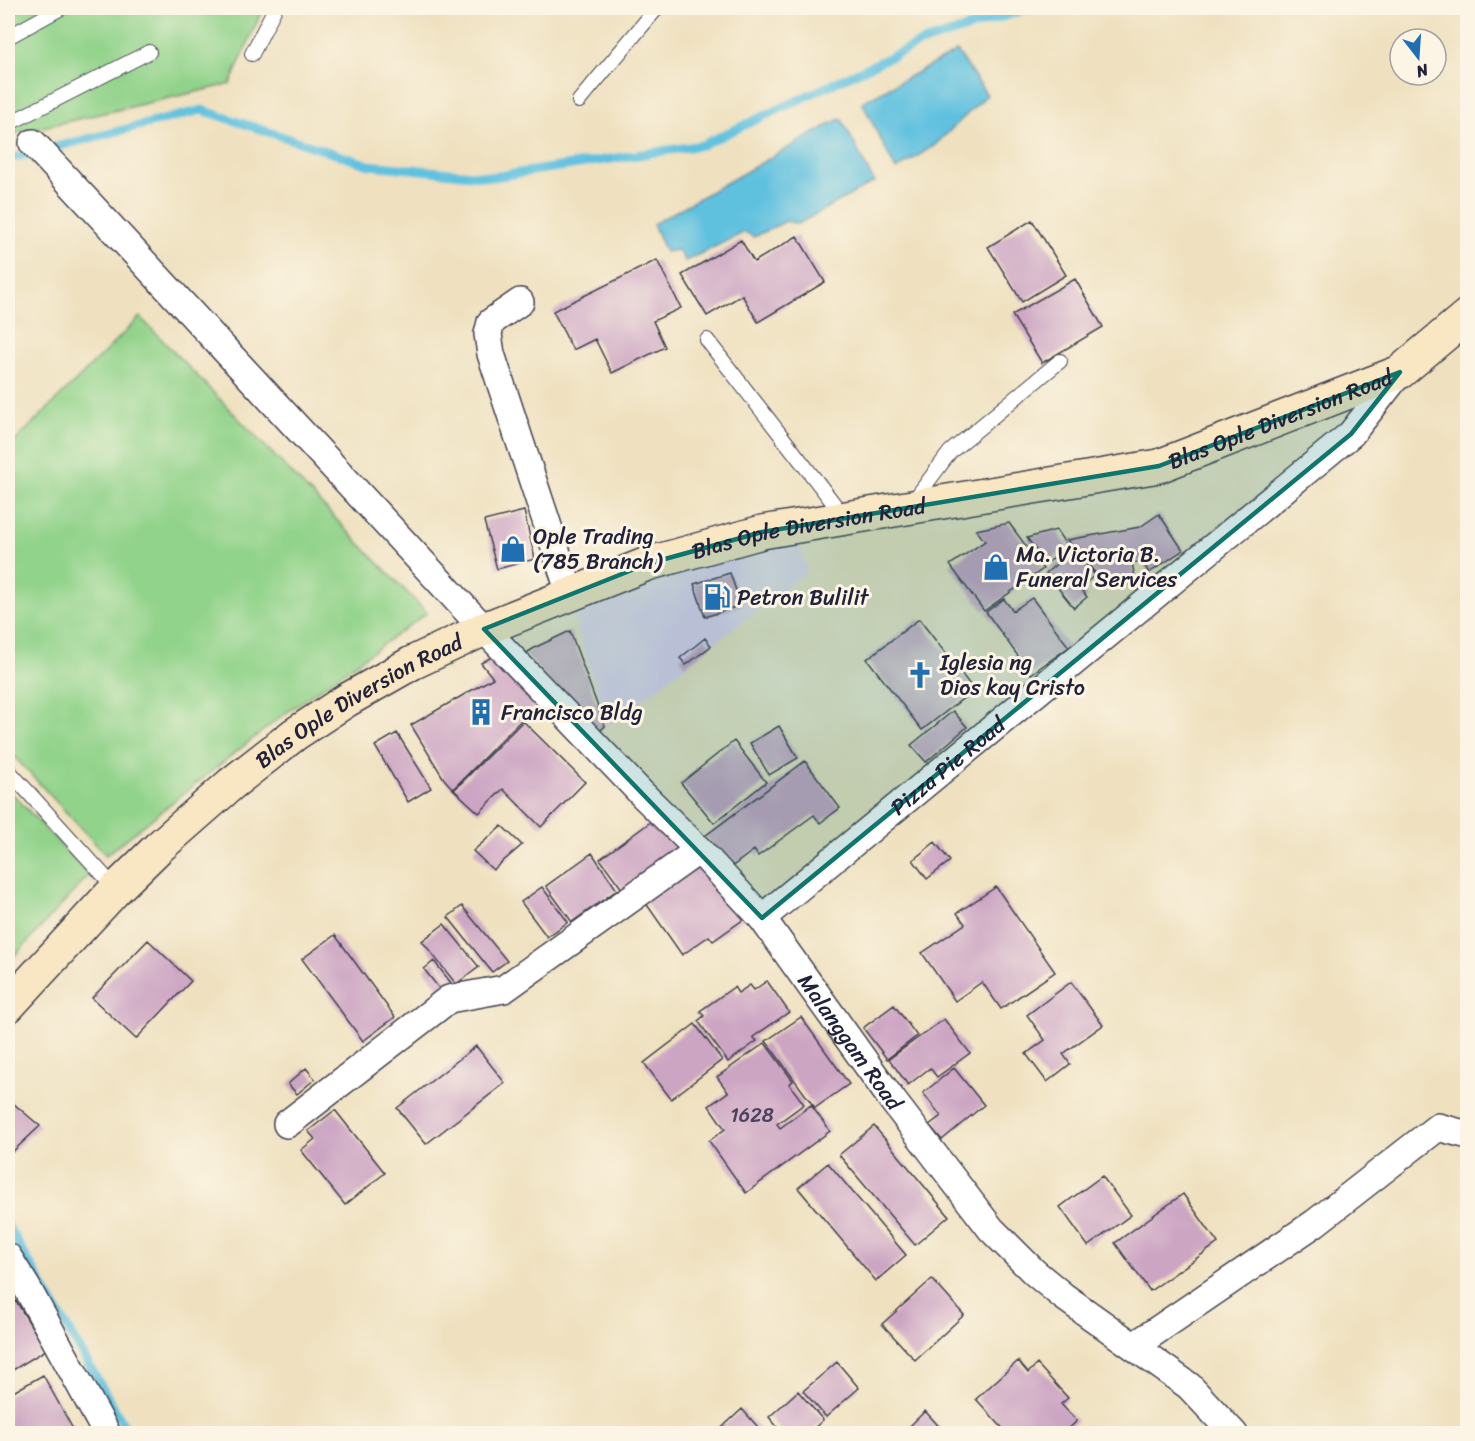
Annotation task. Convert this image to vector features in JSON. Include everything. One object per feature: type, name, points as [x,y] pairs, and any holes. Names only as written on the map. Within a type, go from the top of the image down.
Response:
[{"type":"main road","name":"Blas Ople Diversion Road","points":[[8,1006],[116,889],[231,783],[296,734],[347,700],[412,663],[484,628],[647,564],[762,532],[1159,466],[1400,372],[1467,315]]},
{"type":"street","name":"Malanggam Road","points":[[20,129],[484,628],[762,918],[893,1101],[991,1229],[1034,1272],[1063,1296],[1190,1386],[1234,1434]]},
{"type":"street","points":[[520,302],[491,322],[488,334],[491,354],[570,593]]},
{"type":"street","name":"Pizza Pie Road","points":[[762,918],[1351,434],[1400,372]]},
{"type":"street","points":[[287,1124],[449,999],[504,989],[699,850]]},
{"type":"street","points":[[1134,1346],[1315,1223],[1438,1127],[1467,1135]]},
{"type":"street","points":[[8,1257],[106,1434]]},
{"type":"lane","points":[[8,37],[61,8]]},
{"type":"lane","points":[[252,54],[275,8]]},
{"type":"lane","points":[[579,101],[657,8]]},
{"type":"lane","points":[[20,129],[148,52]]},
{"type":"lane","points":[[707,340],[845,518]]},
{"type":"lane","points":[[909,507],[950,452],[1060,361]]},
{"type":"lane","points":[[8,770],[116,889]]},
{"type":"highlighted area","points":[[1400,372],[1351,434],[762,918],[484,629],[647,564],[762,532],[1159,466]]},
{"type":"shaded area","points":[[797,538],[807,571],[609,726],[570,606],[697,565]]},
{"type":"green space","points":[[8,8],[263,8],[230,84],[8,135]]},
{"type":"green space","points":[[140,317],[427,613],[279,718],[106,855],[8,750],[8,448]]},
{"type":"green space","points":[[8,789],[89,875],[8,963]]},
{"type":"water","points":[[957,51],[987,95],[935,145],[896,170],[862,102]]},
{"type":"water","points":[[841,118],[874,182],[798,224],[786,221],[754,237],[745,232],[685,261],[678,250],[665,252],[653,224]]},
{"type":"building","points":[[1032,220],[1066,275],[1022,302],[988,247]]},
{"type":"building","points":[[797,236],[825,282],[758,322],[742,295],[707,316],[682,275],[741,240],[754,262]]},
{"type":"building","points":[[657,260],[681,308],[653,321],[665,347],[612,373],[595,339],[573,350],[553,311]]},
{"type":"building","points":[[1075,279],[1103,327],[1042,363],[1012,315]]},
{"type":"building","points":[[524,511],[535,559],[497,569],[484,521]]},
{"type":"building","points":[[1159,514],[1183,550],[1149,573],[1142,561],[1132,563],[1136,583],[1116,587],[1103,574],[1098,576],[1067,540],[1140,527]]},
{"type":"building","name":"Ma. Victoria B. Funeral Services","points":[[1009,523],[1043,569],[984,611],[950,565],[985,541],[976,530]]},
{"type":"building","points":[[1056,530],[1068,547],[1046,564],[1027,538]]},
{"type":"building","points":[[1074,549],[1095,575],[1080,588],[1087,597],[1074,608],[1046,573]]},
{"type":"building","points":[[730,573],[741,605],[705,617],[694,584]]},
{"type":"building","points":[[1032,598],[1069,647],[1031,674],[986,612],[1004,599],[1013,611]]},
{"type":"building","name":"Iglesia ng Dios kay Cristo","points":[[919,619],[974,690],[922,730],[867,659]]},
{"type":"building","points":[[570,631],[605,726],[597,734],[525,654]]},
{"type":"building","points":[[705,638],[711,646],[686,665],[680,658]]},
{"type":"building","name":"Francisco Bldg","points":[[497,654],[541,700],[453,789],[444,779],[411,725],[493,678],[481,663]]},
{"type":"building","points":[[953,711],[967,727],[926,762],[911,745]]},
{"type":"building","points":[[523,721],[585,782],[541,827],[503,789],[479,813],[454,790]]},
{"type":"building","points":[[779,726],[798,758],[769,775],[750,743]]},
{"type":"building","points":[[397,733],[431,788],[408,802],[375,746]]},
{"type":"building","points":[[734,741],[766,782],[714,823],[681,783]]},
{"type":"building","points":[[805,761],[840,808],[820,823],[814,815],[758,856],[754,850],[730,868],[705,836]]},
{"type":"building","points":[[652,821],[678,848],[622,889],[600,859]]},
{"type":"building","points":[[502,826],[522,845],[493,870],[473,851]]},
{"type":"building","points":[[935,842],[950,861],[927,879],[913,860]]},
{"type":"building","points":[[592,853],[617,890],[572,922],[546,886]]},
{"type":"building","points":[[697,866],[744,919],[713,941],[709,936],[682,955],[645,902]]},
{"type":"building","points":[[542,887],[568,922],[547,937],[521,902]]},
{"type":"building","points":[[996,887],[1055,972],[1001,1009],[982,982],[955,1001],[922,953],[965,924],[957,913]]},
{"type":"building","points":[[462,906],[507,961],[492,972],[448,917]]},
{"type":"building","points":[[444,924],[479,967],[456,984],[422,941]]},
{"type":"building","points":[[335,935],[395,1017],[363,1041],[302,959]]},
{"type":"building","points":[[148,940],[191,981],[136,1039],[92,998]]},
{"type":"building","points":[[434,961],[451,983],[441,991],[424,969]]},
{"type":"building","points":[[767,981],[789,1012],[753,1037],[757,1041],[728,1062],[698,1021],[704,1016],[700,1011],[734,987],[738,993],[750,985],[754,990]]},
{"type":"building","points":[[1071,982],[1103,1025],[1063,1054],[1070,1064],[1047,1082],[1026,1054],[1045,1040],[1027,1015]]},
{"type":"building","points":[[894,1005],[917,1036],[887,1059],[863,1028]]},
{"type":"building","points":[[801,1017],[849,1084],[815,1108],[766,1041]]},
{"type":"building","points":[[944,1019],[970,1053],[937,1077],[930,1068],[908,1085],[889,1059]]},
{"type":"building","points":[[695,1024],[722,1060],[671,1099],[644,1063]]},
{"type":"building","points":[[765,1043],[793,1081],[789,1084],[804,1104],[777,1124],[780,1128],[811,1105],[830,1131],[746,1193],[709,1141],[725,1129],[709,1106],[728,1092],[717,1077]]},
{"type":"building","points":[[476,1046],[505,1083],[426,1144],[397,1108]]},
{"type":"building","points":[[306,1068],[315,1079],[297,1094],[288,1084]]},
{"type":"building","points":[[954,1068],[984,1105],[942,1140],[929,1125],[941,1116],[923,1093]]},
{"type":"building","points":[[8,1099],[40,1126],[8,1156]]},
{"type":"building","points":[[335,1110],[385,1173],[345,1205],[301,1150],[315,1139],[308,1131]]},
{"type":"building","points":[[874,1126],[949,1216],[915,1245],[839,1155]]},
{"type":"building","points":[[828,1163],[906,1255],[876,1281],[798,1188]]},
{"type":"building","points":[[1102,1176],[1131,1215],[1088,1246],[1060,1207]]},
{"type":"building","points":[[1183,1194],[1218,1243],[1150,1291],[1115,1243]]},
{"type":"building","points":[[932,1279],[964,1315],[915,1360],[882,1324]]},
{"type":"building","points":[[16,1301],[46,1350],[8,1373],[8,1306]]},
{"type":"building","points":[[1018,1361],[1028,1373],[1037,1364],[1068,1398],[1061,1404],[1077,1421],[1063,1434],[1008,1434],[976,1399]]},
{"type":"building","points":[[837,1362],[859,1388],[826,1417],[803,1391]]},
{"type":"building","points":[[43,1375],[74,1431],[70,1434],[8,1434],[8,1395]]},
{"type":"building","points":[[798,1391],[823,1420],[808,1434],[783,1434],[769,1417]]},
{"type":"building","points":[[742,1409],[764,1434],[715,1434]]},
{"type":"building","points":[[925,1411],[946,1434],[902,1434]]},
{"type":"waterway","points":[[8,159],[202,110],[369,165],[493,177],[702,145],[920,43],[1030,8]]},
{"type":"waterway","points":[[8,1226],[129,1434]]},
{"type":"place","name":"Ople Trading (785 Branch)","points":[[513,549]]},
{"type":"place","name":"Ma. Victoria B. Funeral Services","points":[[996,567]]},
{"type":"place","name":"Petron Bulilit","points":[[717,597]]},
{"type":"place","name":"Iglesia ng Dios kay Cristo","points":[[920,675]]},
{"type":"place","name":"Francisco Bldg","points":[[481,712]]}]
